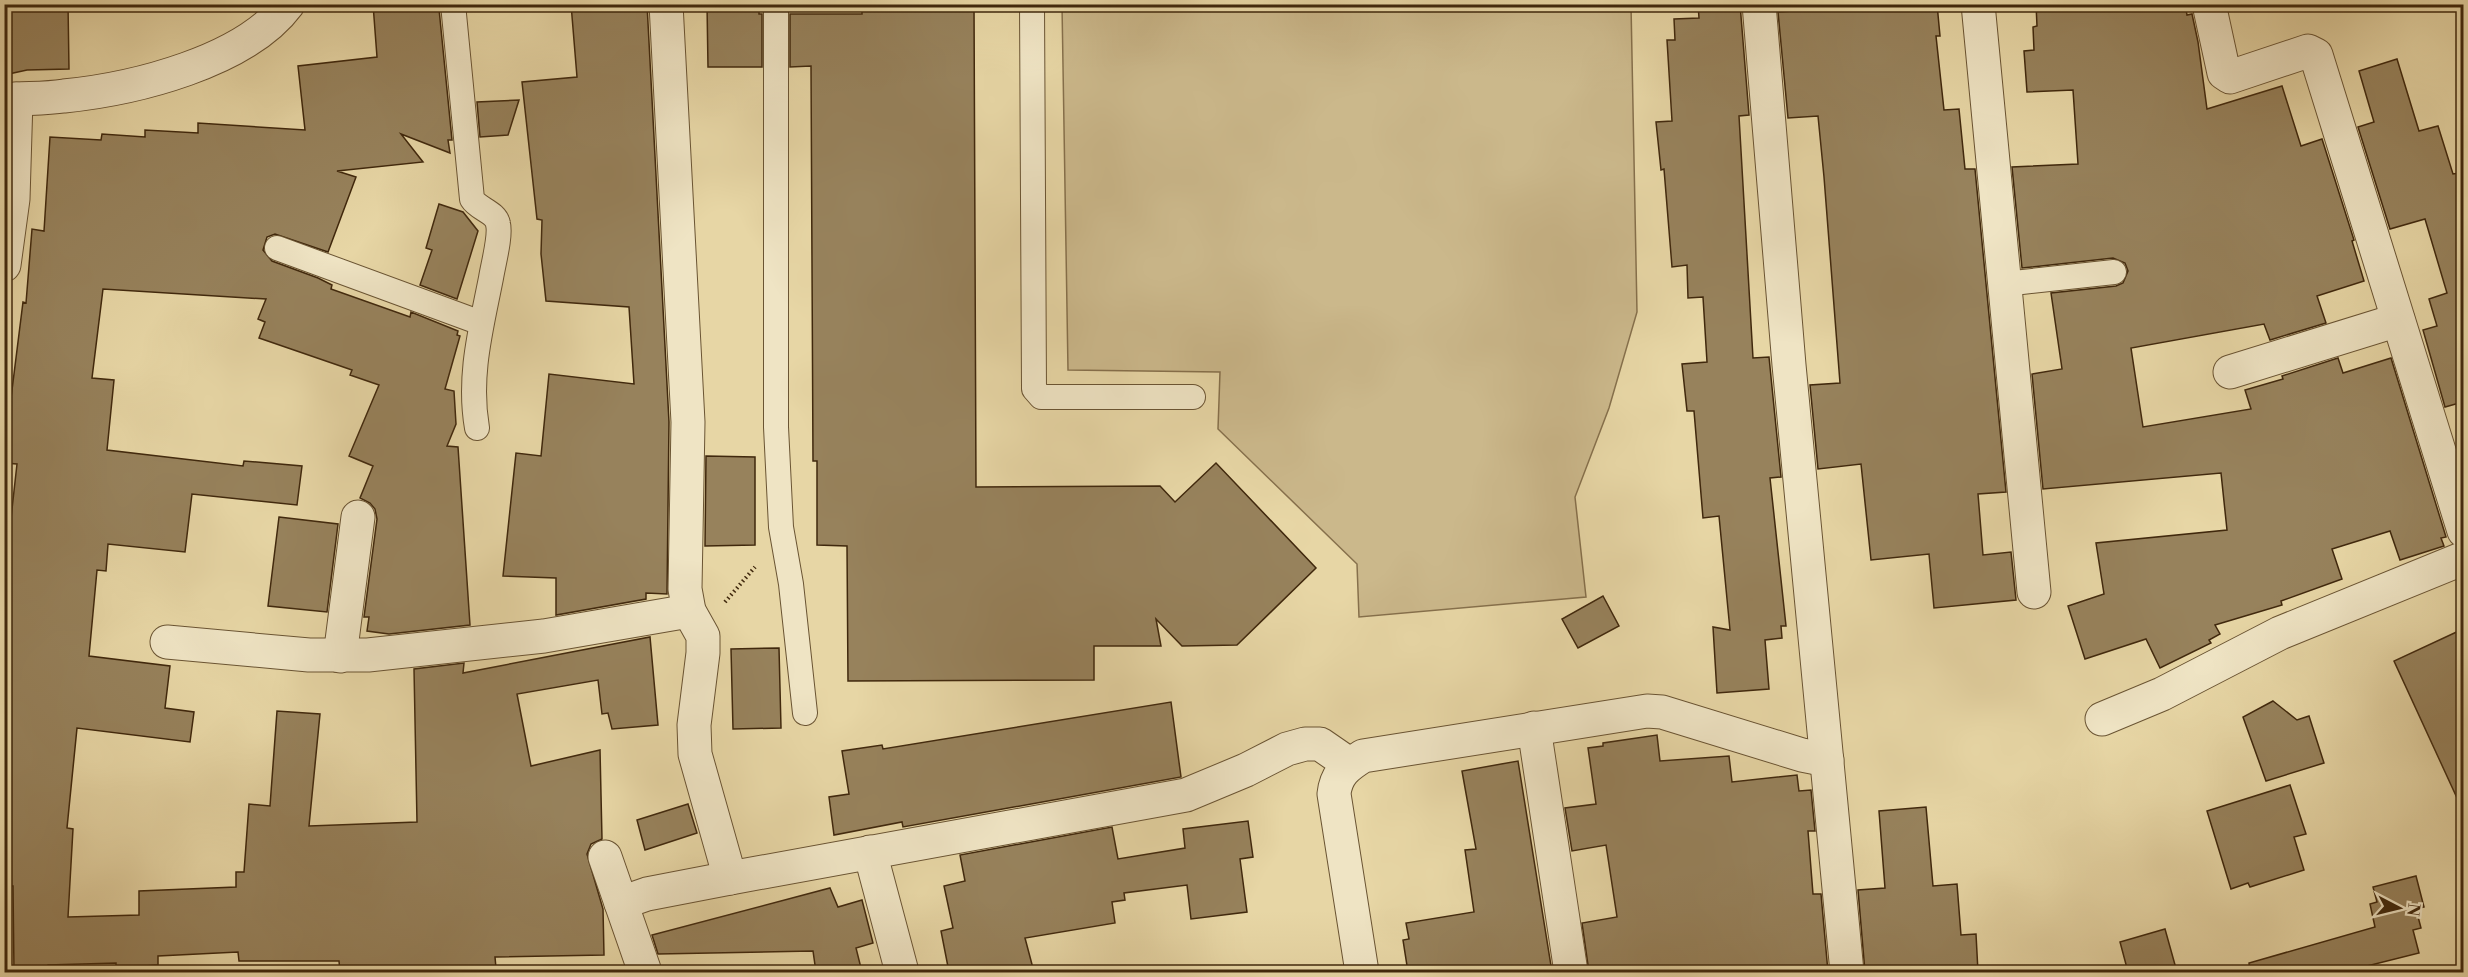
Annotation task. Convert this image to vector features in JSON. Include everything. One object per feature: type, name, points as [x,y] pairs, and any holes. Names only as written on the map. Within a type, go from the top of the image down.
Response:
[{"type":"street","points":[[4,265],[13,199],[10,99],[98,92],[191,67],[235,50],[254,38],[279,16],[288,4]]},
{"type":"street","points":[[666,4],[688,422],[685,568],[703,652],[694,725],[695,754],[730,878]]},
{"type":"street","points":[[1760,4],[1789,365],[1847,972]]},
{"type":"street","points":[[1978,4],[2034,592]]},
{"type":"street","points":[[2210,4],[2224,73],[2230,77],[2308,51],[2316,55],[2463,531]]},
{"type":"street","points":[[2230,372],[2398,320]]},
{"type":"street","points":[[340,656],[358,517]]},
{"type":"street","points":[[2102,719],[2162,694],[2280,633],[2463,558]]},
{"type":"street","points":[[167,642],[340,656],[696,623]]},
{"type":"street","points":[[1362,972],[1334,794],[1335,780],[1349,764],[1363,756],[1534,728],[1647,711],[1662,711],[1802,755],[1827,760]]},
{"type":"street","points":[[1534,728],[1571,972]]},
{"type":"street","points":[[621,903],[647,894],[730,878],[1186,795],[1227,779],[1287,749],[1305,744],[1320,744],[1349,764]]},
{"type":"street","points":[[870,852],[902,972]]},
{"type":"street","points":[[605,857],[645,972]]},
{"type":"lane","points":[[453,4],[472,199],[476,206],[494,217],[498,224],[473,381],[477,428]]},
{"type":"lane","points":[[776,4],[776,427],[783,539],[791,584],[805,713]]},
{"type":"lane","points":[[1032,4],[1034,389],[1041,397],[1193,397]]},
{"type":"lane","points":[[277,248],[481,323]]},
{"type":"lane","points":[[2004,284],[2114,272]]},
{"type":"path","points":[[696,623],[711,618],[783,539]]},
{"type":"shaded area","points":[[1062,5],[1631,5],[1637,312],[1609,408],[1575,497],[1586,597],[1359,617],[1357,564],[1218,429],[1220,372],[1068,370]]},
{"type":"building","points":[[4,4],[68,4],[69,69],[27,70],[4,75]]},
{"type":"building","points":[[373,4],[413,4],[414,11],[439,9],[452,140],[448,140],[450,153],[401,134],[423,162],[337,171],[356,177],[328,252],[275,234],[267,237],[263,250],[272,261],[318,278],[332,285],[331,289],[410,317],[411,312],[458,331],[457,335],[460,336],[445,389],[454,391],[456,424],[447,446],[458,447],[470,625],[389,634],[367,631],[369,617],[364,617],[377,519],[375,509],[370,503],[360,498],[373,466],[349,456],[379,385],[350,375],[352,370],[259,338],[265,322],[258,319],[266,299],[103,289],[92,378],[114,380],[107,450],[243,466],[244,461],[302,466],[297,505],[192,494],[185,552],[108,544],[106,571],[97,570],[89,656],[170,666],[165,708],[194,712],[190,742],[77,728],[67,828],[73,829],[68,917],[139,915],[139,891],[236,887],[236,872],[244,872],[249,804],[270,806],[277,711],[320,714],[309,826],[417,822],[414,669],[464,663],[463,673],[650,637],[658,725],[612,729],[608,713],[602,714],[598,680],[517,694],[531,766],[600,750],[602,839],[591,844],[587,854],[603,909],[604,955],[495,957],[496,968],[430,972],[340,972],[339,961],[239,961],[238,952],[158,956],[158,965],[116,968],[116,963],[48,965],[47,972],[14,972],[13,886],[4,886],[4,581],[17,464],[4,463],[4,429],[7,430],[23,302],[26,303],[32,229],[44,231],[50,137],[101,140],[102,134],[145,137],[145,130],[198,133],[198,123],[305,130],[298,66],[377,57]]},
{"type":"building","points":[[571,4],[647,4],[669,422],[667,594],[646,593],[646,599],[556,615],[556,578],[503,576],[516,453],[541,456],[549,374],[634,384],[629,307],[546,301],[541,254],[542,220],[537,219],[522,82],[577,77]]},
{"type":"building","points":[[707,4],[759,4],[759,14],[762,14],[762,67],[708,67]]},
{"type":"building","points":[[862,4],[974,4],[976,487],[1160,486],[1175,502],[1216,463],[1316,568],[1237,645],[1182,646],[1156,619],[1161,646],[1094,646],[1094,680],[848,681],[847,546],[817,545],[817,461],[813,461],[811,66],[790,67],[790,14],[862,14]]},
{"type":"building","points":[[1698,4],[1740,4],[1749,115],[1739,116],[1753,358],[1769,357],[1781,477],[1770,478],[1786,626],[1781,626],[1782,638],[1765,640],[1769,689],[1717,693],[1713,627],[1730,630],[1719,516],[1703,518],[1694,411],[1687,411],[1682,364],[1707,362],[1703,297],[1688,298],[1687,265],[1672,267],[1664,169],[1661,170],[1656,122],[1672,121],[1667,40],[1675,40],[1674,19],[1699,18]]},
{"type":"building","points":[[1807,4],[1937,4],[1940,36],[1936,36],[1944,110],[1959,109],[1965,169],[1975,169],[2006,492],[1978,494],[1983,555],[2011,552],[2016,600],[1934,608],[1929,554],[1871,560],[1861,464],[1818,469],[1810,385],[1840,383],[1824,177],[1818,116],[1788,118],[1778,12],[1807,10]]},
{"type":"building","points":[[2036,4],[2185,4],[2187,15],[2192,14],[2198,42],[2207,109],[2282,86],[2301,146],[2322,139],[2354,240],[2352,241],[2364,281],[2317,296],[2326,323],[2270,340],[2264,324],[2131,348],[2143,427],[2251,409],[2245,390],[2283,379],[2282,376],[2338,358],[2343,373],[2391,358],[2446,537],[2441,538],[2444,546],[2400,560],[2390,531],[2332,549],[2342,579],[2281,601],[2282,605],[2215,625],[2220,634],[2209,640],[2211,643],[2160,668],[2146,639],[2085,659],[2068,606],[2104,594],[2096,543],[2227,530],[2221,473],[2043,489],[2032,374],[2062,369],[2051,293],[2116,286],[2123,283],[2128,271],[2125,263],[2113,258],[2022,268],[2012,167],[2078,164],[2073,90],[2027,92],[2024,51],[2034,50],[2033,27],[2037,26]]},
{"type":"building","points":[[2397,59],[2419,131],[2438,126],[2453,174],[2459,173],[2463,189],[2463,402],[2445,407],[2423,330],[2437,326],[2429,299],[2447,293],[2425,219],[2390,229],[2358,127],[2374,122],[2359,71]]},
{"type":"building","points":[[519,100],[508,135],[480,137],[477,102]]},
{"type":"building","points":[[439,204],[463,212],[478,231],[457,299],[420,285],[432,250],[426,248]]},
{"type":"building","points":[[706,456],[755,457],[755,545],[705,546]]},
{"type":"building","points":[[279,517],[338,524],[327,612],[268,606]]},
{"type":"building","points":[[1603,596],[1619,626],[1578,648],[1562,619]]},
{"type":"building","points":[[2463,629],[2463,811],[2394,661]]},
{"type":"building","points":[[779,648],[781,728],[733,729],[731,649]]},
{"type":"building","points":[[2273,701],[2297,720],[2309,716],[2324,763],[2266,781],[2243,717]]},
{"type":"building","points":[[1171,702],[1181,777],[903,827],[902,822],[834,835],[829,797],[849,794],[842,751],[882,745],[883,749]]},
{"type":"building","points":[[1657,735],[1660,761],[1729,756],[1732,782],[1797,775],[1799,791],[1811,790],[1815,831],[1808,831],[1813,894],[1821,894],[1828,972],[1589,972],[1582,923],[1617,917],[1606,845],[1572,851],[1565,808],[1596,804],[1588,748],[1603,746],[1603,743]]},
{"type":"building","points":[[1518,761],[1552,972],[1408,972],[1403,940],[1409,939],[1406,923],[1474,912],[1465,850],[1476,849],[1462,771]]},
{"type":"building","points":[[2290,785],[2306,834],[2294,837],[2304,870],[2250,887],[2248,883],[2231,889],[2207,811]]},
{"type":"building","points":[[688,804],[697,833],[645,850],[637,820]]},
{"type":"building","points":[[1926,807],[1933,886],[1957,884],[1961,935],[1976,934],[1978,972],[1865,972],[1858,890],[1885,888],[1879,811]]},
{"type":"building","points":[[1248,821],[1253,857],[1240,859],[1247,912],[1191,919],[1187,885],[1124,893],[1125,900],[1112,902],[1115,923],[1025,938],[1034,972],[949,972],[941,931],[953,928],[944,886],[965,881],[960,855],[1112,827],[1118,859],[1185,848],[1183,829]]},
{"type":"building","points":[[2416,876],[2424,907],[2416,909],[2421,928],[2413,930],[2419,953],[2359,968],[2361,972],[2250,972],[2249,963],[2375,927],[2370,904],[2377,902],[2373,887]]},
{"type":"building","points":[[830,888],[838,907],[862,900],[873,943],[856,948],[862,972],[816,972],[813,951],[658,954],[652,935]]},
{"type":"building","points":[[2165,929],[2177,972],[2128,972],[2120,942]]}]
